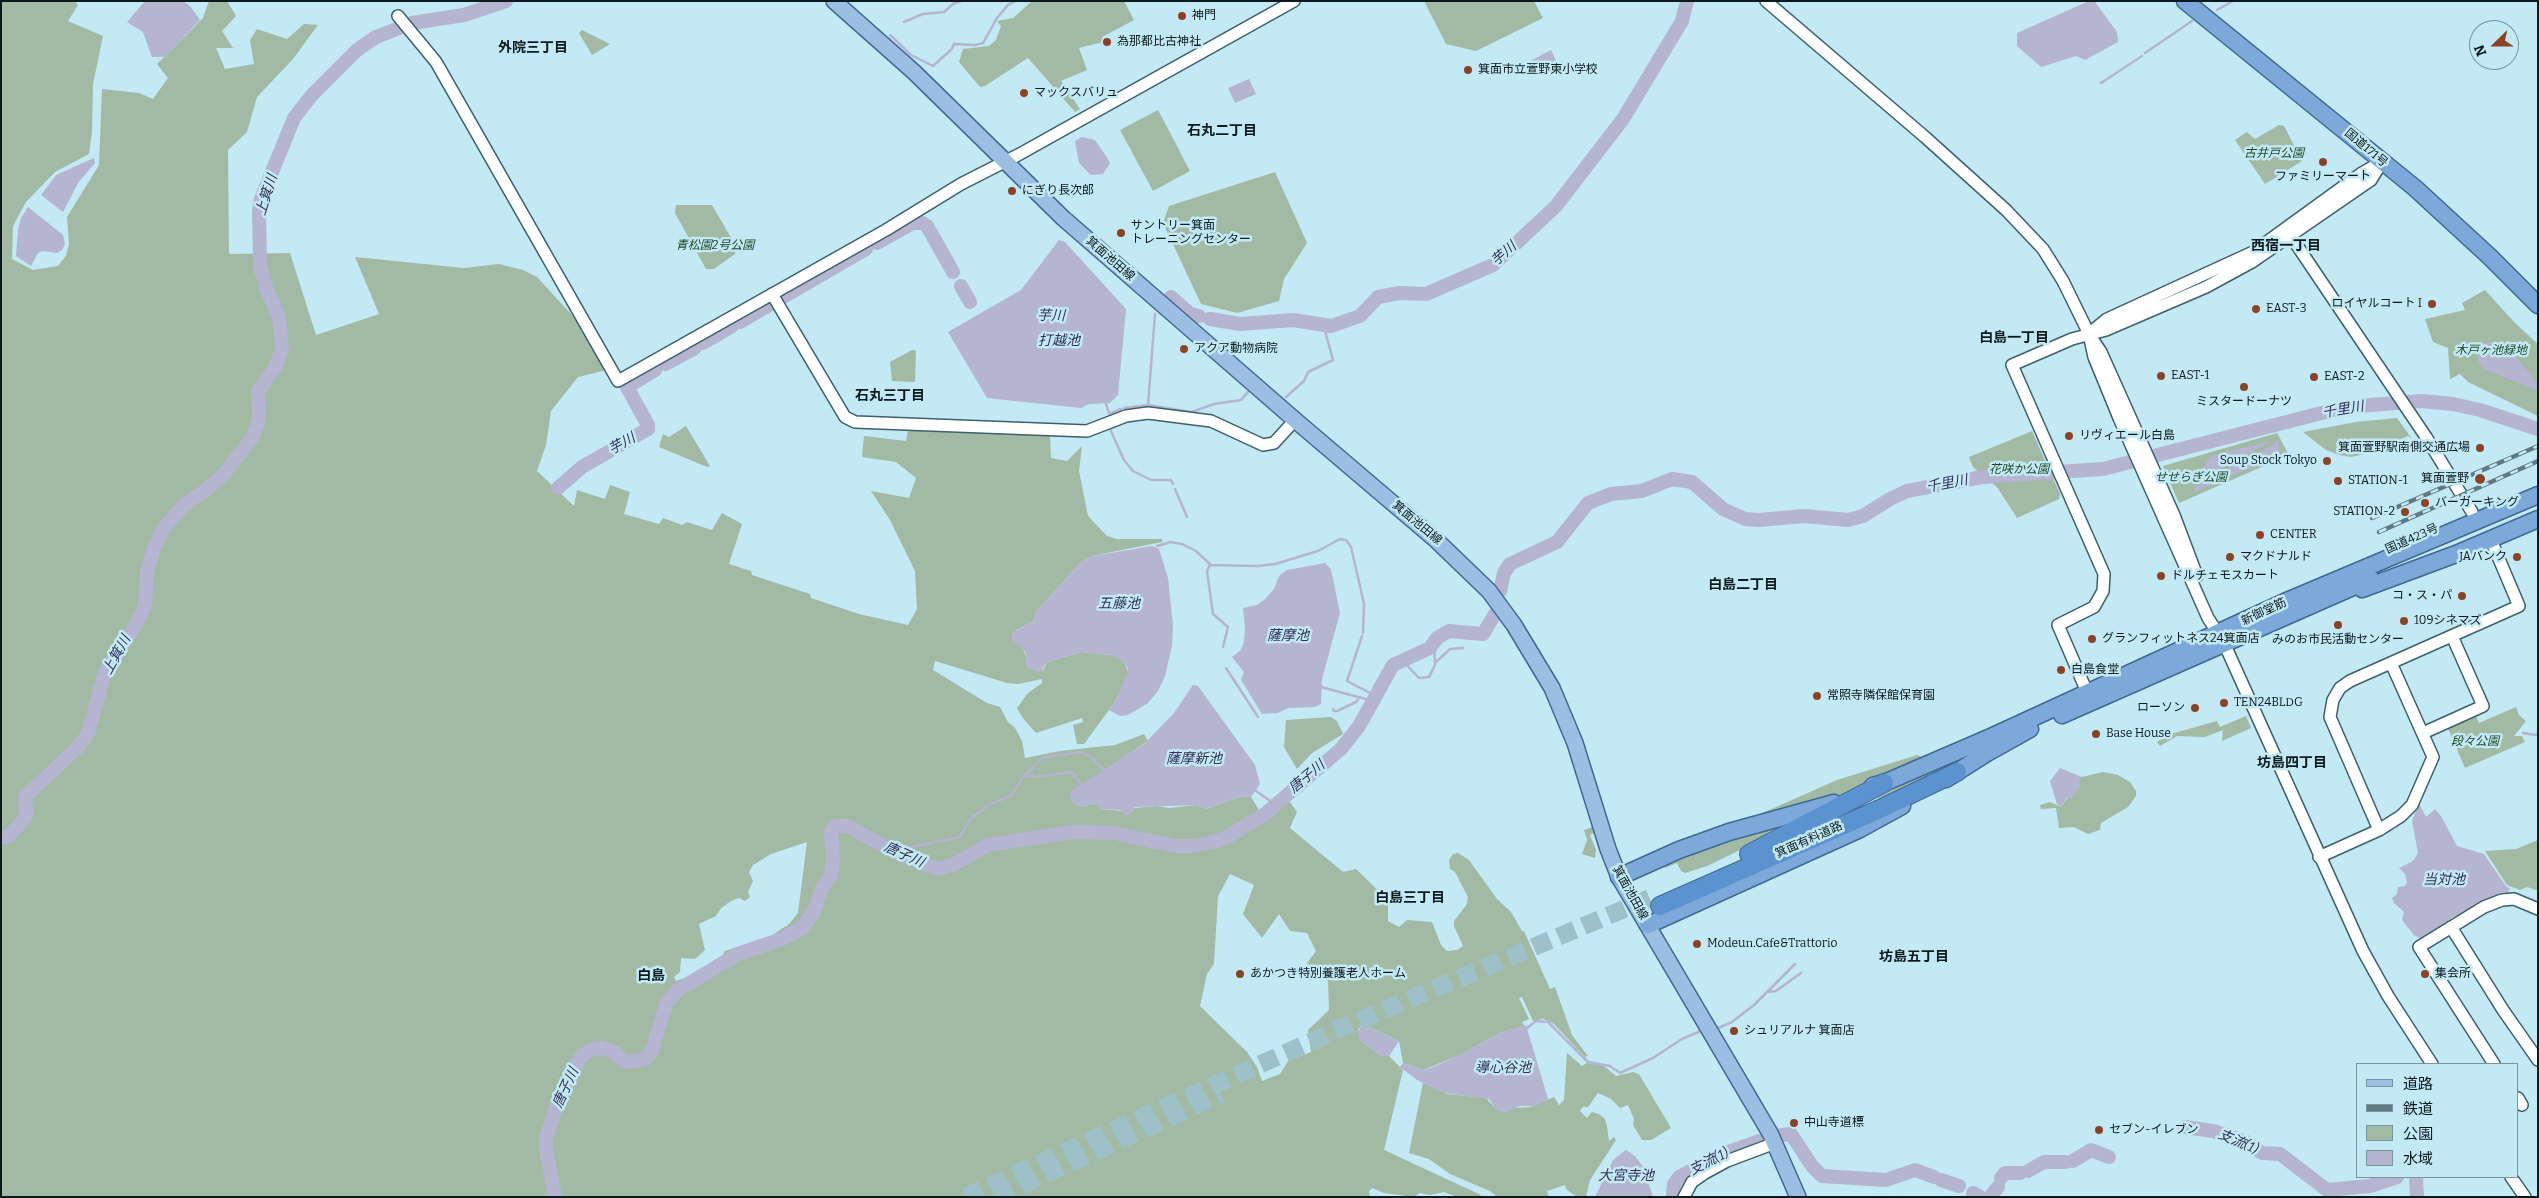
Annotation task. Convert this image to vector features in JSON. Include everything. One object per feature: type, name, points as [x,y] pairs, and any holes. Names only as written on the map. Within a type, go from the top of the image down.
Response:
[{"type":"highway","name":"国道171号","points":[[2185,1],[2450,220],[2538,305]]},
{"type":"highway","name":"国道423号","points":[[2289,600],[2362,561],[2538,484]]},
{"type":"highway","name":"新御堂筋","points":[[1648,925],[1867,825],[2030,730],[2221,638],[2289,600],[2538,495]]},
{"type":"highway","name":"新御堂筋","points":[[1620,877],[1679,850],[1729,832],[1817,809],[1868,788],[1884,784],[2087,692],[2221,638],[2319,602],[2538,505]]},
{"type":"highway","points":[[2319,602],[2367,588],[2491,540],[2538,519]]},
{"type":"highway","name":"箕面有料道路","points":[[1884,784],[1658,901],[1880,809],[1957,772]]},
{"type":"main road","name":"箕面池田線","points":[[834,1],[914,72],[1063,218],[1465,566],[1504,610],[1543,673],[1565,716],[1608,849],[1620,877],[1775,1143],[1798,1197]]},
{"type":"street","points":[[403,22],[436,62],[618,382],[774,299],[961,184],[1006,161],[1294,1]]},
{"type":"street","points":[[1766,1],[1925,137],[2022,225],[2050,260],[2089,334],[2101,352],[2208,618],[2221,638],[2363,951],[2388,996],[2431,1063]]},
{"type":"street","points":[[2087,692],[2058,625],[2094,607],[2102,593],[2104,578],[2064,480],[2012,365],[2089,334],[2106,330],[2206,287],[2263,256],[2288,233],[2362,173],[2382,162]]},
{"type":"street","points":[[2288,233],[2409,412],[2472,512]]},
{"type":"street","points":[[774,299],[844,417],[856,422],[1087,431],[1126,416],[1148,413],[1211,421],[1263,445],[1274,443],[1295,420]]},
{"type":"street","points":[[2379,830],[2330,717],[2333,700],[2340,688],[2350,681],[2519,606],[2491,540]]},
{"type":"street","points":[[2423,733],[2483,706],[2452,636]]},
{"type":"street","points":[[2319,857],[2379,830],[2401,816],[2412,806],[2433,758],[2392,663]]},
{"type":"street","points":[[2493,1063],[2419,947],[2484,907],[2508,899],[2538,909]]},
{"type":"street","points":[[2451,927],[2503,1010],[2538,1060]]},
{"type":"street","points":[[1684,1197],[1692,1182],[1705,1173],[1728,1161],[1775,1143]]},
{"type":"street","points":[[2511,1178],[2525,1197]]},
{"type":"green space","points":[[1,1],[75,1],[78,5],[68,21],[103,36],[93,84],[92,132],[89,154],[55,172],[26,202],[13,226],[12,259],[33,270],[58,266],[66,256],[69,244],[67,217],[99,165],[102,89],[139,93],[153,99],[168,78],[157,64],[203,18],[209,1],[227,1],[236,16],[222,31],[233,48],[216,48],[225,69],[254,64],[250,40],[257,29],[287,39],[304,24],[318,25],[293,59],[257,97],[247,132],[228,150],[229,254],[290,253],[316,335],[379,314],[355,257],[464,268],[499,264],[523,270],[537,277],[583,327],[607,370],[578,377],[551,411],[546,445],[537,471],[574,506],[577,490],[605,499],[610,485],[630,492],[624,514],[659,524],[663,518],[682,525],[687,522],[712,530],[722,513],[742,524],[729,564],[751,571],[752,575],[810,594],[811,598],[859,614],[908,625],[917,609],[915,571],[890,520],[871,491],[909,498],[916,478],[896,462],[862,457],[864,436],[906,441],[908,430],[1050,436],[1051,458],[1067,461],[1082,446],[1079,471],[1088,516],[1107,536],[1117,539],[1162,539],[1162,542],[1092,556],[1080,563],[1036,612],[1034,621],[1015,631],[1019,645],[1023,648],[1026,657],[1043,670],[1047,662],[1081,652],[1111,655],[1124,661],[1128,672],[1119,695],[1084,744],[1077,744],[1073,725],[1083,722],[1082,718],[1036,733],[1017,708],[1028,693],[1042,683],[1042,679],[1018,684],[1007,683],[935,661],[933,670],[987,703],[1000,707],[1022,741],[1025,758],[1060,751],[1115,745],[1144,734],[1148,741],[1104,771],[1080,807],[1097,803],[1102,809],[1132,812],[1134,808],[1157,806],[1169,808],[1197,805],[1206,809],[1245,795],[1251,797],[1259,810],[1281,796],[1290,802],[1297,812],[1290,828],[1343,872],[1356,869],[1388,900],[1388,921],[1399,927],[1407,920],[1432,922],[1441,945],[1447,951],[1457,950],[1463,946],[1454,926],[1454,921],[1467,904],[1468,897],[1455,872],[1450,869],[1449,860],[1453,854],[1458,853],[1469,860],[1497,899],[1511,912],[1522,931],[1524,931],[1550,989],[1555,987],[1572,1035],[1588,1056],[1585,1057],[1554,1024],[1543,1019],[1533,1021],[1522,997],[1519,998],[1529,1019],[1522,1022],[1524,1026],[1502,1032],[1458,1056],[1423,1070],[1403,1063],[1399,1041],[1362,1024],[1358,1030],[1360,1040],[1381,1056],[1389,1056],[1403,1070],[1384,1150],[1481,1195],[1479,1197],[1458,1197],[1444,1192],[1430,1195],[1420,1193],[1414,1197],[1384,1193],[1372,1188],[1369,1191],[1370,1197],[1,1197]],"holes":[[[807,842],[798,913],[789,924],[771,936],[725,951],[719,961],[691,976],[676,981],[674,977],[680,972],[681,958],[695,959],[705,950],[699,924],[716,916],[721,908],[731,901],[739,898],[745,901],[750,897],[748,892],[753,881],[749,872],[753,865],[771,854]],[[1230,874],[1254,885],[1243,914],[1262,938],[1279,914],[1290,931],[1307,933],[1316,951],[1307,963],[1328,981],[1329,1010],[1308,1030],[1311,1052],[1289,1060],[1280,1074],[1262,1081],[1257,1067],[1247,1052],[1200,1006],[1207,974],[1214,964],[1218,896]]]},
{"type":"green space","points":[[1032,1],[1124,1],[1134,20],[1102,37],[1103,42],[1079,48],[1087,70],[1061,81],[1080,109],[1075,112],[1028,58],[985,86],[980,87],[959,62],[963,49],[989,46],[996,40],[1001,26],[997,21],[1013,18]]},
{"type":"green space","points":[[1424,1],[1534,1],[1543,18],[1476,51],[1446,44]]},
{"type":"green space","points":[[582,30],[610,44],[592,55],[579,33]]},
{"type":"green space","points":[[1158,110],[1190,171],[1153,191],[1120,130]]},
{"type":"green space","name":"古井戸公園","points":[[2279,125],[2284,126],[2302,161],[2265,184],[2235,140],[2247,132],[2255,139]]},
{"type":"green space","points":[[1275,172],[1307,243],[1284,279],[1279,301],[1237,313],[1201,304],[1163,223],[1169,206]]},
{"type":"green space","name":"青松園2号公園","points":[[676,205],[712,205],[736,246],[735,254],[714,269],[706,269],[675,213]]},
{"type":"green space","name":"木戸ヶ池緑地","points":[[2485,290],[2515,323],[2538,344],[2538,416],[2468,382],[2460,374],[2450,379],[2448,348],[2433,342],[2425,319],[2465,310],[2462,303]]},
{"type":"green space","points":[[912,350],[916,351],[915,382],[892,381],[890,362]]},
{"type":"green space","points":[[2397,418],[2412,439],[2408,436],[2365,454],[2351,457],[2326,450],[2303,432],[2356,422]]},
{"type":"green space","points":[[686,426],[710,466],[707,467],[659,447],[663,434],[669,437]]},
{"type":"green space","name":"花咲か公園","points":[[2032,431],[2060,494],[2059,499],[2017,518],[1997,487],[1973,467],[1969,457]]},
{"type":"green space","name":"せせらぎ公園","points":[[2277,433],[2289,455],[2179,503],[2163,466]]},
{"type":"green space","name":"段々公園","points":[[2516,707],[2519,715],[2526,721],[2514,736],[2522,736],[2525,742],[2465,768],[2447,726],[2475,714],[2479,723]]},
{"type":"green space","points":[[2246,716],[2251,728],[2222,741],[2223,730],[2205,737],[2177,736],[2160,746],[2157,742],[2167,735],[2217,721],[2220,727]]},
{"type":"green space","points":[[1331,717],[1337,721],[1343,734],[1312,753],[1297,769],[1284,747],[1286,720]]},
{"type":"green space","points":[[1979,750],[1965,759],[1878,800],[1879,797],[1931,770]]},
{"type":"green space","points":[[1917,755],[1922,757],[1831,800],[1733,826],[1837,780]]},
{"type":"green space","points":[[2103,772],[2118,775],[2130,782],[2136,791],[2136,796],[2128,807],[2101,823],[2100,830],[2088,834],[2074,827],[2059,828],[2056,808],[2041,809],[2040,805],[2050,802],[2061,807],[2068,797],[2071,798],[2080,786],[2077,784],[2082,777]]},
{"type":"green space","points":[[1812,815],[1707,866],[1685,873],[1681,871],[1677,863],[1665,868],[1663,863],[1701,845]]},
{"type":"green space","points":[[1592,827],[1594,833],[1590,835],[1596,850],[1595,858],[1582,854],[1587,840],[1584,830]]},
{"type":"green space","points":[[2538,840],[2538,889],[2527,887],[2520,890],[2507,885],[2485,851],[2516,849]]},
{"type":"green space","points":[[1567,1053],[1582,1066],[1587,1063],[1604,1066],[1616,1076],[1633,1072],[1639,1074],[1671,1128],[1651,1140],[1642,1140],[1633,1125],[1634,1119],[1628,1105],[1620,1108],[1611,1099],[1598,1093],[1588,1107],[1583,1107],[1580,1111],[1587,1118],[1592,1112],[1599,1114],[1605,1119],[1609,1141],[1614,1137],[1616,1140],[1590,1180],[1586,1197],[1577,1197],[1566,1189],[1565,1185],[1547,1191],[1549,1197],[1497,1197],[1490,1191],[1450,1174],[1429,1159],[1409,1153],[1423,1083],[1447,1094],[1486,1098],[1496,1109],[1530,1107],[1554,1097],[1559,1105],[1564,1100]]},
{"type":"water","points":[[145,1],[183,1],[190,6],[200,20],[164,57],[152,57],[143,32],[127,22]]},
{"type":"water","points":[[2089,1],[2095,2],[2117,32],[2118,42],[2085,60],[2076,56],[2041,67],[2017,46],[2017,33]]},
{"type":"water","points":[[1551,50],[1557,63],[1532,75],[1526,63]]},
{"type":"water","points":[[1249,79],[1256,94],[1235,103],[1228,88]]},
{"type":"water","points":[[1082,137],[1095,140],[1110,163],[1103,174],[1091,175],[1079,163],[1075,141]]},
{"type":"water","points":[[94,158],[95,163],[78,183],[63,212],[41,195],[56,175]]},
{"type":"water","points":[[28,207],[63,235],[65,244],[62,250],[57,253],[43,251],[38,253],[31,266],[16,256],[18,230],[21,218]]},
{"type":"water","name":"打越池","points":[[1059,240],[1065,242],[1126,309],[1118,395],[1110,403],[1089,404],[1081,408],[987,398],[948,332],[1021,290]]},
{"type":"water","points":[[2498,343],[2515,355],[2538,384],[2538,391],[2482,368],[2478,360],[2478,351],[2482,344]]},
{"type":"water","points":[[2274,440],[2196,483],[2210,456]]},
{"type":"water","points":[[2279,441],[2279,455],[2193,493],[2195,487]]},
{"type":"water","name":"五藤池","points":[[1152,546],[1159,549],[1168,578],[1173,626],[1172,646],[1165,676],[1158,691],[1148,703],[1128,715],[1120,716],[1109,710],[1119,695],[1128,669],[1124,661],[1111,655],[1081,652],[1047,662],[1040,672],[1028,669],[1025,661],[1026,654],[1023,648],[1012,641],[1012,633],[1034,621],[1036,612],[1080,563],[1092,556]]},
{"type":"water","name":"薩摩池","points":[[1325,563],[1331,569],[1340,613],[1322,679],[1321,704],[1315,707],[1288,708],[1278,713],[1262,714],[1241,680],[1244,672],[1232,657],[1241,650],[1244,642],[1243,608],[1257,605],[1265,599],[1274,589],[1279,576],[1287,570]]},
{"type":"water","name":"薩摩新池","points":[[1193,685],[1198,686],[1255,765],[1260,784],[1251,797],[1239,797],[1206,809],[1197,805],[1135,807],[1129,815],[1125,816],[1120,810],[1102,809],[1097,803],[1080,807],[1073,804],[1070,800],[1071,791],[1143,745],[1174,713]]},
{"type":"water","points":[[2060,768],[2082,777],[2078,784],[2080,786],[2071,799],[2067,797],[2061,807],[2057,804],[2050,781]]},
{"type":"water","name":"当対池","points":[[2419,803],[2426,817],[2435,809],[2441,816],[2457,846],[2484,854],[2510,889],[2507,893],[2502,892],[2452,918],[2421,939],[2414,935],[2402,920],[2404,912],[2394,903],[2392,898],[2397,894],[2398,887],[2405,886],[2407,882],[2405,874],[2399,868],[2413,861],[2418,853],[2412,821]]},
{"type":"water","points":[[1362,1024],[1399,1041],[1389,1056],[1381,1056],[1360,1040],[1358,1032]]},
{"type":"water","name":"導心谷池","points":[[1526,1025],[1548,1099],[1536,1106],[1520,1106],[1506,1112],[1500,1111],[1496,1109],[1489,1099],[1444,1093],[1417,1080],[1400,1067],[1403,1063],[1423,1070],[1433,1067],[1502,1032]]},
{"type":"water","name":"大宮寺池","points":[[1626,1150],[1635,1156],[1644,1168],[1653,1197],[1595,1197],[1613,1160]]},
{"type":"waterway","name":"上箕川","points":[[200,495],[223,475],[253,437],[259,418],[258,392],[276,366],[282,348],[279,317],[266,288],[260,266],[259,212],[261,199],[294,118],[312,95],[357,50],[376,37],[412,23],[464,15],[506,1]]},
{"type":"waterway","points":[[904,22],[923,14],[944,12],[953,4],[961,1]]},
{"type":"waterway","points":[[890,35],[911,55],[933,66],[952,49],[954,44],[975,45],[983,43],[997,18],[1008,5],[1015,1]]},
{"type":"waterway","name":"芋川","points":[[1210,319],[1240,324],[1293,320],[1331,326],[1360,316],[1378,297],[1399,293],[1426,294],[1493,265],[1556,206],[1623,119],[1682,21],[1687,1]]},
{"type":"waterway","points":[[2217,10],[2233,1]]},
{"type":"waterway","points":[[2145,53],[2192,21]]},
{"type":"waterway","points":[[2101,83],[2142,56]]},
{"type":"waterway","name":"芋川","points":[[877,243],[913,223],[922,223],[927,226],[953,272]]},
{"type":"waterway","name":"芋川","points":[[740,322],[866,249]]},
{"type":"waterway","name":"芋川","points":[[961,286],[970,302]]},
{"type":"waterway","name":"芋川","points":[[1171,297],[1190,314],[1199,316]]},
{"type":"waterway","points":[[1148,405],[1155,314]]},
{"type":"waterway","name":"芋川","points":[[703,343],[732,326]]},
{"type":"waterway","points":[[1286,397],[1304,381],[1308,372],[1333,360],[1324,327]]},
{"type":"waterway","name":"芋川","points":[[665,364],[695,348]]},
{"type":"waterway","name":"芋川","points":[[558,488],[582,467],[648,429],[648,425],[627,387],[655,370]]},
{"type":"waterway","points":[[1124,408],[1148,405],[1192,412],[1214,404],[1241,400],[1248,392]]},
{"type":"waterway","name":"千里川","points":[[1500,591],[1504,573],[1510,564],[1557,542],[1588,503],[1611,494],[1642,491],[1672,479],[1692,482],[1723,509],[1745,519],[1759,520],[1804,516],[1848,520],[1863,516],[1907,491],[1982,477],[2103,469],[2345,407],[2421,401],[2453,404],[2480,410],[2538,429]]},
{"type":"waterway","points":[[1106,404],[1108,410]]},
{"type":"waterway","points":[[1109,412],[1109,414],[1121,409]]},
{"type":"waterway","points":[[1110,429],[1124,460],[1133,471],[1151,480],[1171,480],[1173,484]]},
{"type":"waterway","points":[[1175,489],[1187,517]]},
{"type":"waterway","name":"上箕川","points":[[25,806],[26,796],[77,748],[88,734],[105,672],[138,621],[145,605],[147,572],[153,551],[163,529],[181,508],[195,497]]},
{"type":"waterway","points":[[1223,647],[1228,627],[1213,614],[1207,571],[1210,565],[1258,566],[1275,564],[1318,551],[1340,539],[1346,540],[1351,547],[1364,604],[1363,633]]},
{"type":"waterway","points":[[1157,546],[1171,542],[1182,544],[1196,551],[1210,564]]},
{"type":"waterway","name":"唐子川","points":[[555,1197],[546,1149],[546,1138],[556,1108],[580,1058],[590,1050],[602,1048],[614,1052],[625,1062],[644,1060],[652,1051],[666,1004],[678,990],[738,954],[782,939],[802,928],[814,912],[821,890],[831,875],[833,858],[831,832],[835,826],[847,826],[901,855],[937,869],[953,865],[988,845],[1073,832],[1114,833],[1175,846],[1194,846],[1214,842],[1229,836],[1265,814],[1342,748],[1359,726],[1393,665],[1430,648],[1437,638],[1449,631],[1483,634],[1495,614]]},
{"type":"waterway","points":[[1362,636],[1347,681],[1376,696]]},
{"type":"waterway","points":[[1403,661],[1419,678],[1429,677],[1435,665],[1434,641]]},
{"type":"waterway","points":[[1435,663],[1450,649],[1463,648]]},
{"type":"waterway","points":[[1226,668],[1258,717]]},
{"type":"waterway","points":[[1321,687],[1373,701]]},
{"type":"waterway","points":[[1333,709],[1337,711],[1356,702],[1360,697]]},
{"type":"waterway","points":[[2523,733],[2536,735]]},
{"type":"waterway","points":[[892,851],[960,837],[971,818],[989,805],[1011,796],[1025,775],[1043,758],[1079,752],[1094,759],[1104,771]]},
{"type":"waterway","points":[[1025,775],[1035,777],[1072,772],[1081,784]]},
{"type":"waterway","points":[[1256,791],[1276,805]]},
{"type":"waterway","name":"上箕川","points":[[2,837],[7,837],[12,833],[26,816],[27,810]]},
{"type":"waterway","points":[[1716,1029],[1732,1022],[1754,1005],[1795,964]]},
{"type":"waterway","points":[[1768,992],[1776,991],[1801,973]]},
{"type":"waterway","points":[[1527,1028],[1536,1021],[1548,1022],[1588,1062],[1610,1066],[1620,1073],[1653,1058],[1682,1039],[1703,1030]]},
{"type":"waterway","name":"支流(1)","points":[[2185,1127],[2213,1131],[2246,1142],[2262,1153],[2280,1154],[2327,1190],[2370,1186],[2394,1178]]},
{"type":"waterway","name":"支流(1)","points":[[1782,1135],[1791,1134],[1812,1166],[1822,1176],[1886,1180],[1915,1170],[1934,1177]]},
{"type":"waterway","name":"支流(1)","points":[[1673,1197],[1674,1184],[1679,1177],[1728,1152],[1759,1141]]},
{"type":"waterway","name":"支流(1)","points":[[2073,1161],[2091,1150],[2109,1157]]},
{"type":"waterway","name":"支流(1)","points":[[2028,1171],[2044,1162],[2066,1162]]},
{"type":"waterway","name":"支流(1)","points":[[2001,1178],[2005,1173],[2020,1173]]},
{"type":"waterway","name":"支流(1)","points":[[2416,1178],[2417,1197]]},
{"type":"waterway","name":"支流(1)","points":[[1941,1180],[1959,1186]]},
{"type":"waterway","name":"支流(1)","points":[[1990,1197],[1998,1187]]},
{"type":"waterway","name":"支流(1)","points":[[1973,1193],[1980,1197]]},
{"type":"tunnel","points":[[965,1197],[1339,1029],[1655,896]]},
{"type":"tunnel","points":[[996,1197],[1221,1094]]},
{"type":"railway","points":[[2372,518],[2538,446]]},
{"type":"railway","points":[[2379,532],[2538,461]]},
{"type":"place","name":"神門","points":[[1182,16]]},
{"type":"place","name":"為那都比古神社","points":[[1107,42]]},
{"type":"place","name":"箕面市立萱野東小学校","points":[[1468,70]]},
{"type":"place","name":"マックスバリュ","points":[[1024,93]]},
{"type":"place","name":"ファミリーマート","points":[[2323,162]]},
{"type":"place","name":"にぎり長次郎","points":[[1012,191]]},
{"type":"place","name":"サントリー箕面 トレーニングセンター","points":[[1121,233]]},
{"type":"place","name":"ロイヤルコート I","points":[[2432,304]]},
{"type":"place","name":"EAST-3","points":[[2256,309]]},
{"type":"place","name":"アクア動物病院","points":[[1184,349]]},
{"type":"place","name":"EAST-1","points":[[2161,376]]},
{"type":"place","name":"EAST-2","points":[[2314,377]]},
{"type":"place","name":"ミスタードーナツ","points":[[2244,387]]},
{"type":"place","name":"リヴィエール白島","points":[[2069,436]]},
{"type":"place","name":"箕面萱野駅南側交通広場","points":[[2480,448]]},
{"type":"place","name":"Soup Stock Tokyo","points":[[2327,461]]},
{"type":"place","name":"箕面萱野","points":[[2480,479]]},
{"type":"place","name":"STATION-1","points":[[2338,481]]},
{"type":"place","name":"バーガーキング","points":[[2425,503]]},
{"type":"place","name":"STATION-2","points":[[2405,512]]},
{"type":"place","name":"CENTER","points":[[2260,535]]},
{"type":"place","name":"マクドナルド","points":[[2230,557]]},
{"type":"place","name":"JAバンク","points":[[2517,557]]},
{"type":"place","name":"ドルチェモスカート","points":[[2161,576]]},
{"type":"place","name":"コ・ス・パ","points":[[2462,596]]},
{"type":"place","name":"109シネマズ","points":[[2404,621]]},
{"type":"place","name":"みのお市民活動センター","points":[[2338,625]]},
{"type":"place","name":"グランフィットネス24箕面店","points":[[2092,639]]},
{"type":"place","name":"白島食堂","points":[[2061,670]]},
{"type":"place","name":"常照寺隣保館保育園","points":[[1817,696]]},
{"type":"place","name":"TEN24BLDG","points":[[2224,703]]},
{"type":"place","name":"ローソン","points":[[2195,708]]},
{"type":"place","name":"Base House","points":[[2096,734]]},
{"type":"place","name":"Modeun.Cafe&Trattorio","points":[[1697,944]]},
{"type":"place","name":"あかつき特別養護老人ホーム","points":[[1240,974]]},
{"type":"place","name":"集会所","points":[[2425,974]]},
{"type":"place","name":"シュリアルナ 箕面店","points":[[1734,1031]]},
{"type":"place","name":"中山寺道標","points":[[1794,1123]]},
{"type":"place","name":"セブン-イレブン","points":[[2099,1130]]},
{"type":"district","name":"外院三丁目","points":[[533,48]]},
{"type":"district","name":"石丸二丁目","points":[[1222,131]]},
{"type":"district","name":"西宿一丁目","points":[[2286,246]]},
{"type":"district","name":"白島一丁目","points":[[2014,338]]},
{"type":"district","name":"石丸三丁目","points":[[890,396]]},
{"type":"district","name":"白島二丁目","points":[[1743,585]]},
{"type":"district","name":"坊島四丁目","points":[[2292,763]]},
{"type":"district","name":"白島三丁目","points":[[1410,898]]},
{"type":"district","name":"坊島五丁目","points":[[1914,957]]},
{"type":"district","name":"白島","points":[[651,976]]}]
